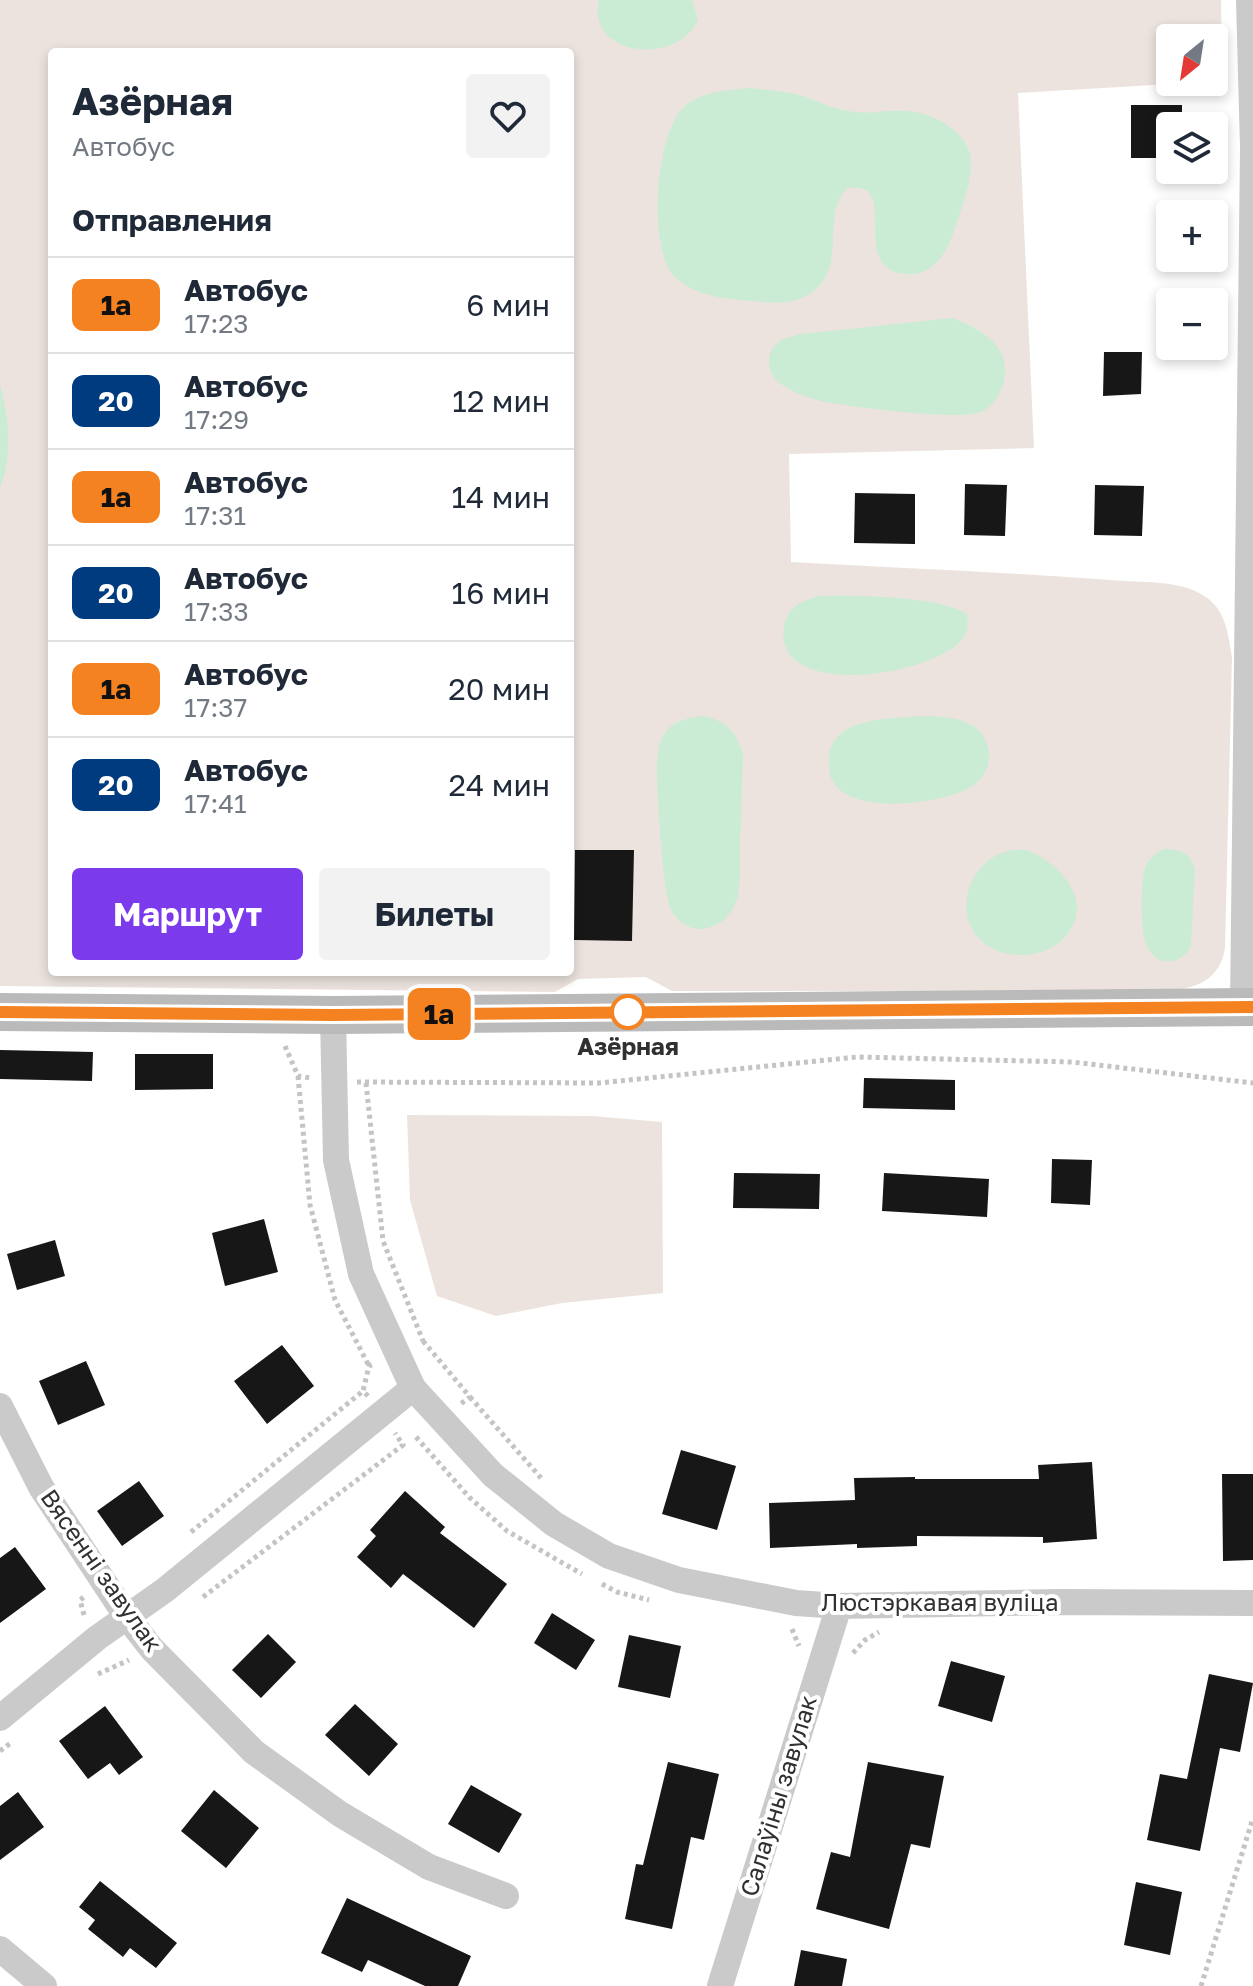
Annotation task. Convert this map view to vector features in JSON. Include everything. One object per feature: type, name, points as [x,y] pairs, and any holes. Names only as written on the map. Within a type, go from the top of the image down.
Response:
[{"type":"street","points":[[0,1012],[333,1015],[1248,1007],[1253,148],[1249,0]]},
{"type":"street","name":"Люстэркавая вуліца","points":[[333,1015],[336,1160],[361,1274],[413,1388],[493,1475],[554,1524],[609,1556],[679,1580],[796,1603],[839,1606],[1253,1603]]},
{"type":"street","points":[[0,1718],[97,1638],[165,1590],[413,1388]]},
{"type":"street","name":"Вясенні завулак","points":[[0,1406],[41,1487],[127,1617],[152,1649],[254,1752],[340,1814],[429,1867],[506,1896]]},
{"type":"street","name":"Салаўіны завулак","points":[[720,1986],[839,1606]]},
{"type":"street","points":[[0,1949],[44,1986]]},
{"type":"path","points":[[281,1035],[298,1076],[334,1082],[599,1083],[857,1057],[1072,1062],[1253,1083]]},
{"type":"path","points":[[195,1602],[403,1445],[363,1391],[369,1366],[423,1341],[383,1241],[366,1083]]},
{"type":"path","points":[[90,1680],[152,1649]]},
{"type":"path","points":[[0,1751],[23,1733]]},
{"type":"path","points":[[1201,1986],[1253,1818]]},
{"type":"shaded area","points":[[0,0],[1221,0],[1221,24],[1156,24],[1156,85],[1018,93],[1034,448],[789,454],[791,562],[1160,583],[1196,591],[1213,603],[1225,624],[1232,657],[1225,948],[1218,968],[1197,985],[1166,991],[672,991],[646,977],[578,979],[555,992],[0,986]]},
{"type":"shaded area","points":[[599,0],[692,0],[698,20],[687,35],[672,45],[635,49],[619,43],[606,33],[598,19]]},
{"type":"shaded area","points":[[749,88],[796,94],[837,109],[856,112],[914,112],[936,119],[956,132],[969,150],[970,176],[955,229],[938,261],[914,274],[891,270],[881,261],[877,249],[871,195],[862,189],[847,188],[835,212],[830,266],[816,289],[802,298],[769,302],[712,296],[677,279],[667,266],[658,220],[661,165],[667,140],[675,119],[692,101],[715,92]]},
{"type":"shaded area","points":[[952,318],[987,336],[1004,359],[1002,387],[997,398],[983,411],[932,414],[826,402],[786,387],[776,379],[770,368],[770,355],[777,343],[801,334]]},
{"type":"shaded area","points":[[0,384],[8,436],[7,462],[0,488]]},
{"type":"shaded area","points":[[819,596],[896,598],[937,603],[967,614],[967,629],[963,638],[947,652],[922,663],[859,675],[828,673],[803,665],[787,650],[784,626],[792,609]]},
{"type":"shaded area","points":[[702,716],[718,720],[729,728],[743,754],[738,895],[727,917],[718,924],[698,929],[678,920],[668,900],[657,763],[661,741],[668,729],[679,721]]},
{"type":"shaded area","points":[[922,716],[964,721],[978,729],[989,753],[986,770],[974,785],[943,797],[900,804],[858,799],[842,792],[832,780],[829,756],[833,743],[841,733],[880,719]]},
{"type":"shaded area","points":[[1164,849],[1184,853],[1195,870],[1191,946],[1181,957],[1169,962],[1157,958],[1147,947],[1142,919],[1146,866]]},
{"type":"shaded area","points":[[1027,850],[1040,856],[1063,875],[1076,900],[1077,913],[1072,927],[1051,948],[1039,953],[1011,954],[998,951],[976,935],[969,922],[967,900],[974,878],[988,861],[1009,851]]},
{"type":"shaded area","points":[[407,1115],[592,1116],[662,1122],[663,1293],[562,1303],[496,1316],[437,1296],[410,1200]]},
{"type":"building","points":[[1131,105],[1182,105],[1182,112],[1156,112],[1156,158],[1131,158]]},
{"type":"building","points":[[1104,352],[1142,352],[1141,394],[1103,396]]},
{"type":"building","points":[[965,484],[1007,485],[1005,536],[964,535]]},
{"type":"building","points":[[1095,485],[1144,486],[1142,536],[1094,535]]},
{"type":"building","points":[[855,493],[915,494],[915,544],[854,543]]},
{"type":"building","points":[[575,850],[634,850],[632,941],[574,940]]},
{"type":"building","points":[[0,1050],[93,1052],[92,1081],[0,1079]]},
{"type":"building","points":[[135,1054],[213,1054],[213,1089],[135,1090]]},
{"type":"building","points":[[864,1078],[955,1080],[955,1110],[863,1108]]},
{"type":"building","points":[[1052,1159],[1092,1160],[1090,1205],[1051,1203]]},
{"type":"building","points":[[734,1173],[820,1174],[819,1209],[733,1208]]},
{"type":"building","points":[[884,1173],[989,1179],[987,1217],[882,1211]]},
{"type":"building","points":[[264,1219],[278,1272],[225,1286],[212,1233]]},
{"type":"building","points":[[55,1240],[65,1276],[17,1290],[7,1254]]},
{"type":"building","points":[[282,1345],[314,1386],[267,1424],[234,1381]]},
{"type":"building","points":[[86,1361],[105,1405],[58,1425],[39,1381]]},
{"type":"building","points":[[681,1450],[736,1466],[717,1530],[662,1514]]},
{"type":"building","points":[[1092,1462],[1097,1539],[1043,1543],[1043,1537],[917,1536],[917,1546],[857,1548],[857,1544],[770,1548],[769,1503],[855,1500],[854,1478],[1039,1479],[1038,1465]]},
{"type":"building","points":[[1222,1474],[1253,1474],[1253,1560],[1223,1561]]},
{"type":"building","points":[[139,1481],[164,1516],[122,1546],[97,1511]]},
{"type":"building","points":[[405,1491],[445,1527],[440,1533],[507,1584],[474,1628],[403,1574],[391,1588],[357,1557],[376,1536],[370,1530]]},
{"type":"building","points":[[15,1547],[46,1589],[0,1623],[0,1558]]},
{"type":"building","points":[[552,1613],[595,1640],[576,1670],[534,1643]]},
{"type":"building","points":[[268,1634],[296,1662],[261,1698],[232,1670]]},
{"type":"building","points":[[629,1635],[681,1646],[670,1698],[618,1687]]},
{"type":"building","points":[[951,1661],[1005,1676],[992,1722],[938,1706]]},
{"type":"building","points":[[1209,1674],[1253,1683],[1240,1752],[1220,1748],[1200,1851],[1147,1840],[1160,1774],[1187,1779]]},
{"type":"building","points":[[355,1704],[398,1744],[369,1776],[325,1735]]},
{"type":"building","points":[[105,1706],[143,1757],[119,1775],[110,1763],[88,1779],[59,1741]]},
{"type":"building","points":[[668,1762],[719,1774],[704,1840],[691,1837],[672,1929],[625,1919],[636,1864],[643,1865]]},
{"type":"building","points":[[868,1762],[944,1776],[930,1848],[911,1844],[889,1929],[816,1909],[831,1852],[850,1857]]},
{"type":"building","points":[[471,1785],[522,1814],[499,1853],[448,1824]]},
{"type":"building","points":[[214,1790],[259,1828],[226,1868],[181,1831]]},
{"type":"building","points":[[18,1792],[44,1827],[0,1860],[0,1806]]},
{"type":"building","points":[[100,1881],[177,1943],[156,1968],[130,1948],[123,1957],[88,1929],[95,1920],[79,1907]]},
{"type":"building","points":[[1136,1882],[1182,1892],[1170,1955],[1124,1945]]},
{"type":"building","points":[[347,1898],[471,1956],[458,1986],[425,1986],[368,1960],[362,1972],[321,1953]]},
{"type":"building","points":[[801,1950],[847,1959],[842,1986],[794,1986]]},
{"type":"bus line","name":"1а","points":[[0,1012],[333,1015],[1253,1007]]},
{"type":"place","name":"Азёрная","points":[[628,1012]]}]
